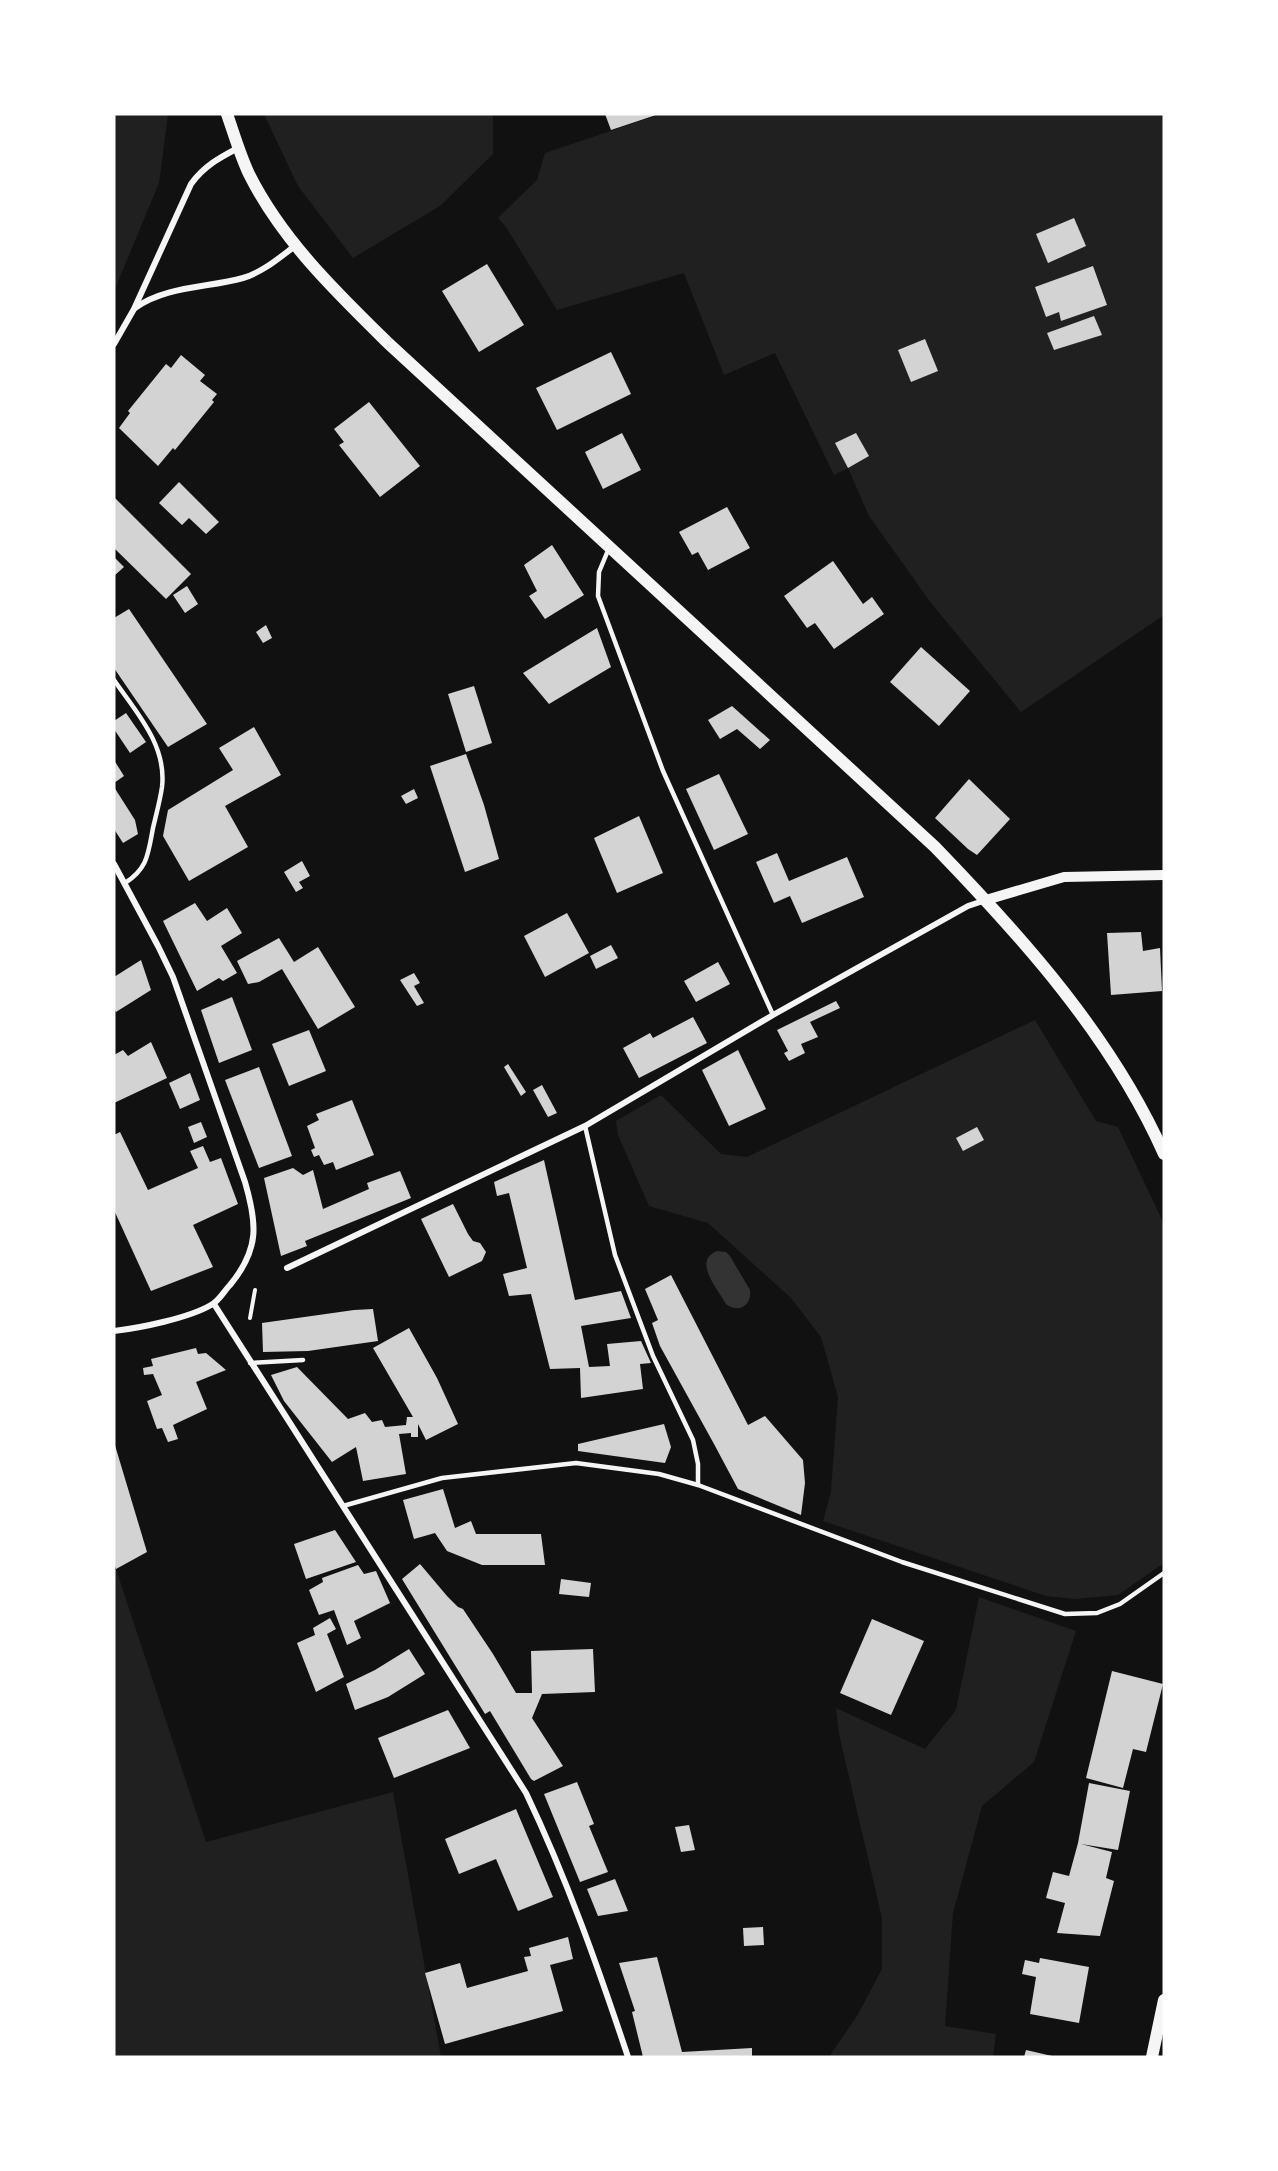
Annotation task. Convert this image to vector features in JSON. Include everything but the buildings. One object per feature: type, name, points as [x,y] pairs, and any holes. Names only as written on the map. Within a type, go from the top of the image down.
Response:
[{"type":"main road","points":[[227,114],[249,174],[295,246],[347,303],[388,343],[935,847],[986,900],[1081,1016],[1139,1105],[1164,1154]]},
{"type":"main road","points":[[1152,2057],[1164,2000]]},
{"type":"street","points":[[114,344],[134,309],[191,184],[200,171],[213,161],[238,148]]},
{"type":"street","points":[[134,309],[163,294],[244,277],[272,264],[295,246]]},
{"type":"street","points":[[114,864],[173,977],[246,1182],[254,1211],[255,1230],[250,1251],[234,1280],[214,1304],[174,1318],[114,1331]]},
{"type":"street","points":[[288,1269],[585,1126],[773,1015],[968,906],[1064,877],[1164,874]]},
{"type":"street","points":[[214,1304],[526,1793],[546,1835],[591,1947],[628,2057]]},
{"type":"lane","points":[[609,547],[599,572],[598,596],[663,771],[773,1015]]},
{"type":"lane","points":[[114,680],[152,737],[162,769],[162,786],[148,855],[144,867],[125,883]]},
{"type":"lane","points":[[585,1126],[615,1255],[653,1356],[693,1440],[698,1464],[698,1485]]},
{"type":"lane","points":[[250,1363],[303,1360]]},
{"type":"lane","points":[[343,1506],[442,1478],[576,1462],[659,1474],[698,1485],[902,1562],[1065,1614],[1097,1613],[1120,1604],[1164,1573]]},
{"type":"path","points":[[251,1318],[256,1289],[288,1269]]},
{"type":"shaded area","points":[[114,114],[168,114],[159,183],[114,291]]},
{"type":"shaded area","points":[[264,114],[493,114],[493,154],[440,206],[353,258],[298,186]]},
{"type":"shaded area","points":[[661,114],[1164,114],[1164,615],[1021,712],[931,603],[869,516],[848,468],[834,475],[775,353],[724,375],[684,273],[557,310],[506,227],[498,218],[537,180],[545,153]]},
{"type":"shaded area","points":[[1035,1020],[1096,1121],[1118,1127],[1164,1224],[1164,1563],[1118,1595],[1075,1599],[1046,1596],[823,1521],[831,1491],[838,1397],[821,1337],[791,1298],[708,1223],[649,1206],[618,1135],[616,1121],[661,1095],[721,1154],[747,1157]]},
{"type":"shaded area","points":[[717,1251],[726,1252],[730,1256],[750,1290],[747,1304],[740,1308],[726,1304],[709,1276],[707,1261]]},
{"type":"shaded area","points":[[114,1563],[206,1842],[393,1792],[441,2057],[114,2057]]},
{"type":"shaded area","points":[[979,1597],[1076,1631],[1034,1762],[982,1806],[953,1913],[945,2026],[996,2034],[993,2057],[829,2057],[857,2016],[882,1969],[882,1918],[839,1734],[836,1708],[925,1749],[956,1710]]}]
